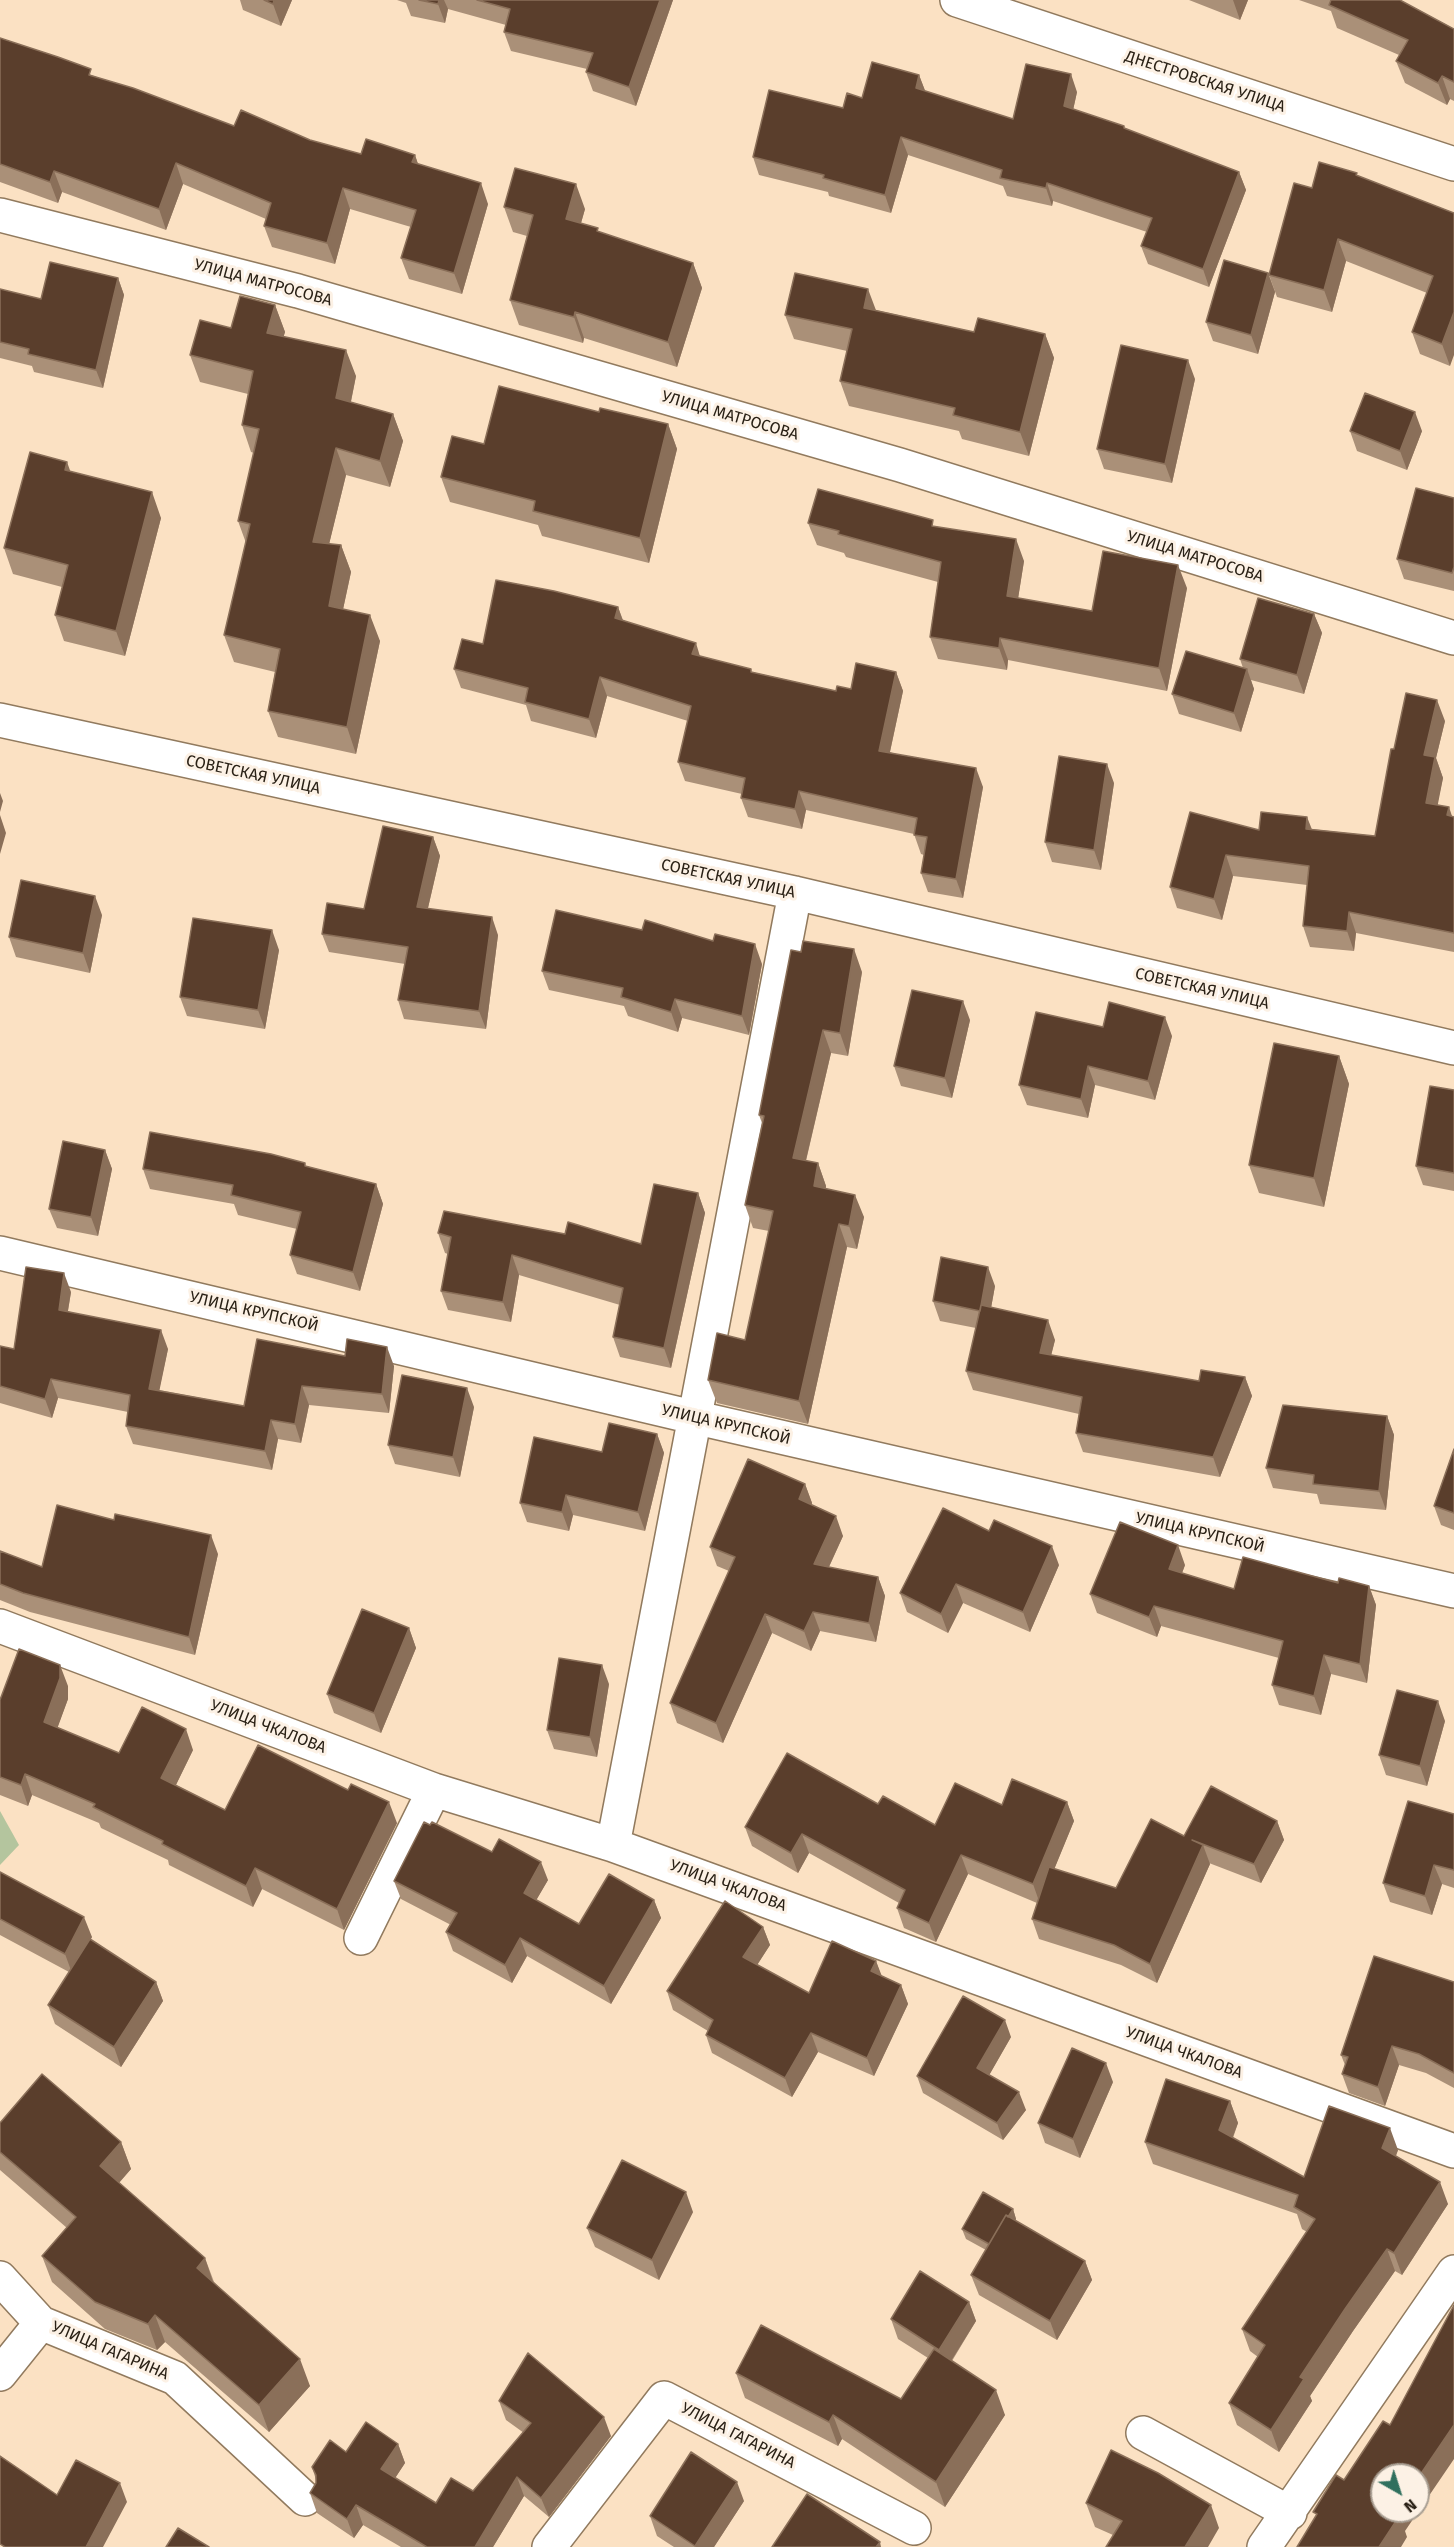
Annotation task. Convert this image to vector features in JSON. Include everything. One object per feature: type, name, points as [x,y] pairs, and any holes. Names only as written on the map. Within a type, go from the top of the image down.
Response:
[{"type":"street","name":"ДНЕСТРОВСКАЯ УЛИЦА","points":[[957,0],[1454,164]]},
{"type":"street","name":"УЛИЦА МАТРОСОВА","points":[[0,215],[298,291],[878,458],[1454,638]]},
{"type":"street","name":"СОВЕТСКАЯ УЛИЦА","points":[[0,720],[795,893],[1454,1048]]},
{"type":"street","points":[[613,1845],[795,893]]},
{"type":"street","name":"УЛИЦА КРУПСКОЙ","points":[[0,1253],[693,1417],[1454,1591]]},
{"type":"street","name":"УЛИЦА ЧКАЛОВА","points":[[0,1626],[434,1790],[613,1845],[1454,2151]]},
{"type":"street","points":[[361,1938],[434,1790]]},
{"type":"street","points":[[1264,2547],[1290,2513],[1454,2272]]},
{"type":"street","points":[[0,2278],[41,2323]]},
{"type":"street","name":"УЛИЦА ГАГАРИНА","points":[[0,2374],[41,2323],[175,2378],[305,2499]]},
{"type":"street","name":"УЛИЦА ГАГАРИНА","points":[[549,2547],[664,2398],[914,2528]]},
{"type":"street","points":[[1143,2433],[1290,2513]]},
{"type":"green space","points":[[0,1811],[19,1845],[0,1865]]},
{"type":"building","points":[[419,0],[439,0],[438,4]]},
{"type":"building","points":[[477,0],[660,0],[629,87],[586,72],[593,53],[504,32],[510,9]]},
{"type":"building","points":[[1331,0],[1400,0],[1454,29],[1454,82],[1442,76],[1438,83],[1396,61],[1408,40],[1329,5]]},
{"type":"building","points":[[0,38],[91,69],[89,75],[133,88],[234,126],[241,110],[310,140],[361,154],[366,139],[415,155],[412,162],[481,183],[454,273],[401,258],[416,210],[343,188],[327,243],[264,226],[271,203],[176,163],[159,209],[54,171],[50,182],[0,164]]},
{"type":"building","points":[[872,62],[919,75],[916,88],[1013,119],[1026,64],[1071,74],[1064,106],[1124,126],[1124,128],[1239,172],[1203,269],[1141,246],[1152,218],[1047,183],[1046,188],[1000,178],[1002,170],[901,137],[885,195],[823,178],[824,175],[753,157],[769,90],[843,108],[847,93],[862,98]]},
{"type":"building","points":[[1319,162],[1357,173],[1356,175],[1454,213],[1454,312],[1442,344],[1412,332],[1433,276],[1338,239],[1324,290],[1269,275],[1294,183],[1312,188]]},
{"type":"building","points":[[515,168],[576,184],[566,219],[598,228],[597,231],[693,263],[668,342],[575,312],[574,317],[510,300],[533,215],[504,207]]},
{"type":"building","points":[[1224,260],[1268,273],[1251,335],[1206,322]]},
{"type":"building","points":[[50,262],[118,278],[96,370],[28,354],[29,349],[0,342],[0,289],[41,299]]},
{"type":"building","points":[[795,273],[868,289],[864,308],[974,332],[978,318],[1045,334],[1020,432],[953,415],[955,408],[840,381],[852,329],[785,315]]},
{"type":"building","points":[[240,296],[275,305],[267,333],[346,350],[336,398],[393,414],[380,461],[336,448],[313,542],[341,545],[329,606],[370,615],[347,727],[268,711],[280,649],[224,635],[250,524],[238,521],[259,429],[242,425],[253,371],[190,355],[200,320],[231,328]]},
{"type":"building","points":[[1121,345],[1188,360],[1165,464],[1097,449]]},
{"type":"building","points":[[499,386],[599,412],[600,408],[668,424],[640,538],[533,511],[535,501],[441,477],[452,436],[484,444]]},
{"type":"building","points":[[1365,393],[1415,412],[1400,451],[1350,431]]},
{"type":"building","points":[[30,452],[67,462],[65,470],[152,492],[116,631],[55,615],[68,565],[4,548]]},
{"type":"building","points":[[1416,488],[1454,498],[1454,567],[1452,573],[1397,559]]},
{"type":"building","points":[[818,489],[933,520],[932,526],[1016,539],[1007,596],[1092,611],[1103,551],[1178,565],[1159,668],[1000,638],[999,648],[930,637],[941,562],[838,534],[839,531],[808,523]]},
{"type":"building","points":[[496,580],[618,607],[615,618],[696,643],[692,654],[751,669],[751,672],[836,691],[837,686],[851,689],[856,663],[896,672],[879,751],[976,768],[956,879],[921,873],[927,837],[914,835],[917,818],[799,791],[795,809],[741,798],[745,778],[678,762],[691,706],[600,677],[589,719],[525,702],[528,688],[454,669],[462,639],[483,644]]},
{"type":"building","points":[[1258,598],[1314,614],[1297,675],[1240,659]]},
{"type":"building","points":[[1186,651],[1247,669],[1234,713],[1172,694]]},
{"type":"building","points":[[1406,693],[1437,700],[1424,755],[1435,757],[1426,803],[1449,807],[1447,815],[1454,817],[1454,933],[1349,912],[1347,931],[1303,926],[1309,866],[1226,855],[1214,899],[1170,887],[1190,812],[1259,830],[1261,812],[1307,817],[1306,829],[1375,836],[1391,749],[1394,749]]},
{"type":"building","points":[[1059,756],[1107,764],[1094,850],[1045,842]]},
{"type":"building","points":[[383,826],[433,837],[417,907],[492,917],[479,1011],[398,1000],[408,947],[322,934],[327,903],[364,909]]},
{"type":"building","points":[[21,880],[95,896],[83,953],[9,937]]},
{"type":"building","points":[[556,910],[642,930],[645,920],[713,941],[715,934],[755,944],[742,1016],[675,999],[671,1012],[621,997],[623,988],[542,971]]},
{"type":"building","points":[[193,918],[272,930],[258,1010],[180,997]]},
{"type":"building","points":[[803,941],[854,949],[840,1033],[823,1030],[793,1158],[818,1163],[814,1186],[855,1195],[849,1226],[839,1224],[799,1401],[708,1380],[717,1333],[745,1340],[773,1211],[745,1205],[764,1116],[759,1115],[791,950],[801,952]]},
{"type":"building","points":[[912,990],[963,1001],[945,1078],[894,1066]]},
{"type":"building","points":[[1109,1002],[1165,1017],[1148,1081],[1088,1066],[1081,1099],[1019,1085],[1036,1012],[1103,1027]]},
{"type":"building","points":[[1274,1043],[1339,1056],[1314,1178],[1249,1165]]},
{"type":"building","points":[[1430,1086],[1454,1090],[1454,1173],[1416,1166]]},
{"type":"building","points":[[150,1132],[271,1154],[305,1163],[305,1166],[376,1184],[353,1272],[290,1255],[301,1212],[231,1195],[233,1185],[143,1169]]},
{"type":"building","points":[[63,1141],[105,1150],[91,1217],[49,1209]]},
{"type":"building","points":[[654,1184],[698,1193],[664,1348],[613,1337],[623,1288],[512,1255],[503,1302],[441,1291],[451,1237],[438,1233],[444,1211],[565,1234],[568,1222],[641,1244]]},
{"type":"building","points":[[941,1257],[988,1267],[980,1311],[933,1301]]},
{"type":"building","points":[[26,1267],[64,1273],[59,1310],[161,1330],[149,1389],[244,1406],[257,1339],[345,1356],[347,1339],[387,1347],[382,1394],[302,1386],[295,1424],[271,1420],[265,1451],[126,1426],[130,1395],[51,1379],[45,1399],[0,1386],[0,1346],[14,1349]]},
{"type":"building","points":[[981,1305],[1048,1320],[1040,1353],[1199,1381],[1201,1370],[1245,1377],[1213,1457],[1076,1433],[1082,1397],[966,1371]]},
{"type":"building","points":[[402,1375],[467,1388],[453,1457],[388,1445]]},
{"type":"building","points":[[1283,1405],[1387,1416],[1379,1491],[1313,1484],[1314,1475],[1266,1468]]},
{"type":"building","points":[[609,1423],[657,1434],[638,1512],[566,1495],[562,1512],[520,1503],[534,1437],[602,1452]]},
{"type":"building","points":[[1454,1449],[1454,1513],[1434,1506]]},
{"type":"building","points":[[748,1459],[805,1484],[799,1499],[836,1516],[814,1564],[878,1577],[869,1623],[813,1612],[804,1631],[765,1614],[716,1723],[670,1703],[735,1557],[710,1547]]},
{"type":"building","points":[[57,1505],[114,1520],[115,1514],[211,1535],[189,1637],[23,1593],[0,1584],[0,1551],[42,1567]]},
{"type":"building","points":[[943,1508],[989,1531],[994,1520],[1052,1546],[1023,1612],[956,1584],[941,1614],[900,1593]]},
{"type":"building","points":[[1120,1522],[1178,1545],[1169,1569],[1234,1589],[1243,1557],[1338,1583],[1339,1578],[1369,1586],[1360,1664],[1324,1655],[1314,1696],[1272,1685],[1283,1641],[1154,1606],[1149,1617],[1090,1594]]},
{"type":"building","points":[[362,1609],[409,1628],[374,1713],[327,1694]]},
{"type":"building","points":[[19,1649],[60,1665],[60,1678],[44,1722],[119,1753],[142,1707],[186,1729],[161,1778],[225,1810],[258,1745],[348,1790],[351,1784],[389,1802],[337,1909],[255,1868],[246,1886],[162,1844],[163,1841],[93,1807],[95,1804],[25,1774],[21,1785],[0,1777],[0,1700]]},
{"type":"building","points":[[559,1658],[602,1665],[590,1737],[547,1730]]},
{"type":"building","points":[[1397,1690],[1438,1701],[1420,1766],[1379,1755]]},
{"type":"building","points":[[787,1753],[878,1804],[883,1796],[935,1825],[955,1783],[1002,1805],[1012,1779],[1067,1802],[1033,1884],[961,1855],[929,1923],[897,1908],[905,1890],[802,1834],[791,1853],[745,1827]]},
{"type":"building","points":[[1211,1786],[1277,1821],[1254,1864],[1192,1840],[1203,1845],[1150,1964],[1114,1945],[1032,1919],[1049,1867],[1116,1888],[1151,1819],[1184,1836]]},
{"type":"building","points":[[1408,1801],[1454,1814],[1454,1870],[1434,1865],[1425,1896],[1383,1883]]},
{"type":"building","points":[[424,1822],[430,1825],[432,1822],[492,1852],[499,1839],[541,1862],[524,1893],[579,1924],[609,1874],[654,1900],[604,1986],[520,1938],[505,1965],[446,1932],[457,1913],[394,1881]]},
{"type":"building","points":[[0,1872],[84,1917],[65,1954],[0,1919]]},
{"type":"building","points":[[725,1901],[763,1927],[743,1957],[809,1993],[832,1941],[876,1961],[871,1971],[901,1985],[867,2058],[811,2033],[785,2078],[706,2035],[713,2020],[667,1991]]},
{"type":"building","points":[[90,1939],[156,1982],[114,2047],[48,2005]]},
{"type":"building","points":[[1374,1956],[1454,1982],[1454,2073],[1419,2054],[1392,2046],[1378,2087],[1342,2074],[1348,2057],[1341,2055]]},
{"type":"building","points":[[963,1996],[1005,2020],[977,2068],[1019,2092],[997,2123],[917,2076]]},
{"type":"building","points":[[1072,2048],[1106,2063],[1073,2139],[1038,2123]]},
{"type":"building","points":[[42,2074],[121,2142],[100,2166],[205,2258],[197,2268],[300,2359],[259,2405],[155,2315],[148,2324],[95,2302],[42,2256],[76,2217],[0,2152],[0,2123]]},
{"type":"building","points":[[1166,2079],[1230,2101],[1219,2130],[1304,2177],[1329,2106],[1390,2128],[1382,2148],[1440,2182],[1394,2253],[1387,2249],[1345,2309],[1300,2377],[1304,2379],[1271,2430],[1229,2403],[1265,2345],[1242,2329],[1315,2219],[1294,2207],[1298,2195],[1145,2142]]},
{"type":"building","points":[[622,2160],[686,2192],[652,2260],[587,2228]]},
{"type":"building","points":[[983,2192],[1013,2209],[1008,2217],[1006,2215],[989,2244],[962,2229]]},
{"type":"building","points":[[1006,2215],[1085,2261],[1050,2321],[971,2275]]},
{"type":"building","points":[[920,2271],[969,2302],[939,2350],[891,2319]]},
{"type":"building","points":[[1454,2305],[1454,2425],[1428,2463],[1370,2463],[1370,2523],[1395,2523],[1379,2547],[1297,2547],[1317,2514],[1313,2512],[1336,2475],[1344,2480],[1383,2421],[1390,2425]]},
{"type":"building","points":[[761,2325],[901,2399],[934,2349],[996,2390],[936,2482],[833,2415],[829,2422],[736,2373]]},
{"type":"building","points":[[528,2353],[604,2417],[541,2498],[517,2477],[475,2547],[427,2547],[356,2505],[347,2519],[310,2493],[316,2483],[316,2475],[312,2467],[330,2440],[346,2452],[366,2422],[398,2444],[381,2469],[436,2503],[451,2478],[473,2491],[531,2423],[499,2401]]},
{"type":"building","points":[[1111,2450],[1158,2473],[1211,2505],[1185,2547],[1106,2547],[1122,2521],[1086,2503]]},
{"type":"building","points":[[691,2452],[737,2482],[695,2546],[650,2516]]},
{"type":"building","points":[[0,2456],[57,2495],[76,2460],[120,2483],[86,2547],[5,2547],[0,2544]]},
{"type":"building","points":[[807,2494],[880,2542],[876,2547],[772,2547]]},
{"type":"building","points":[[178,2528],[209,2547],[166,2547]]}]
